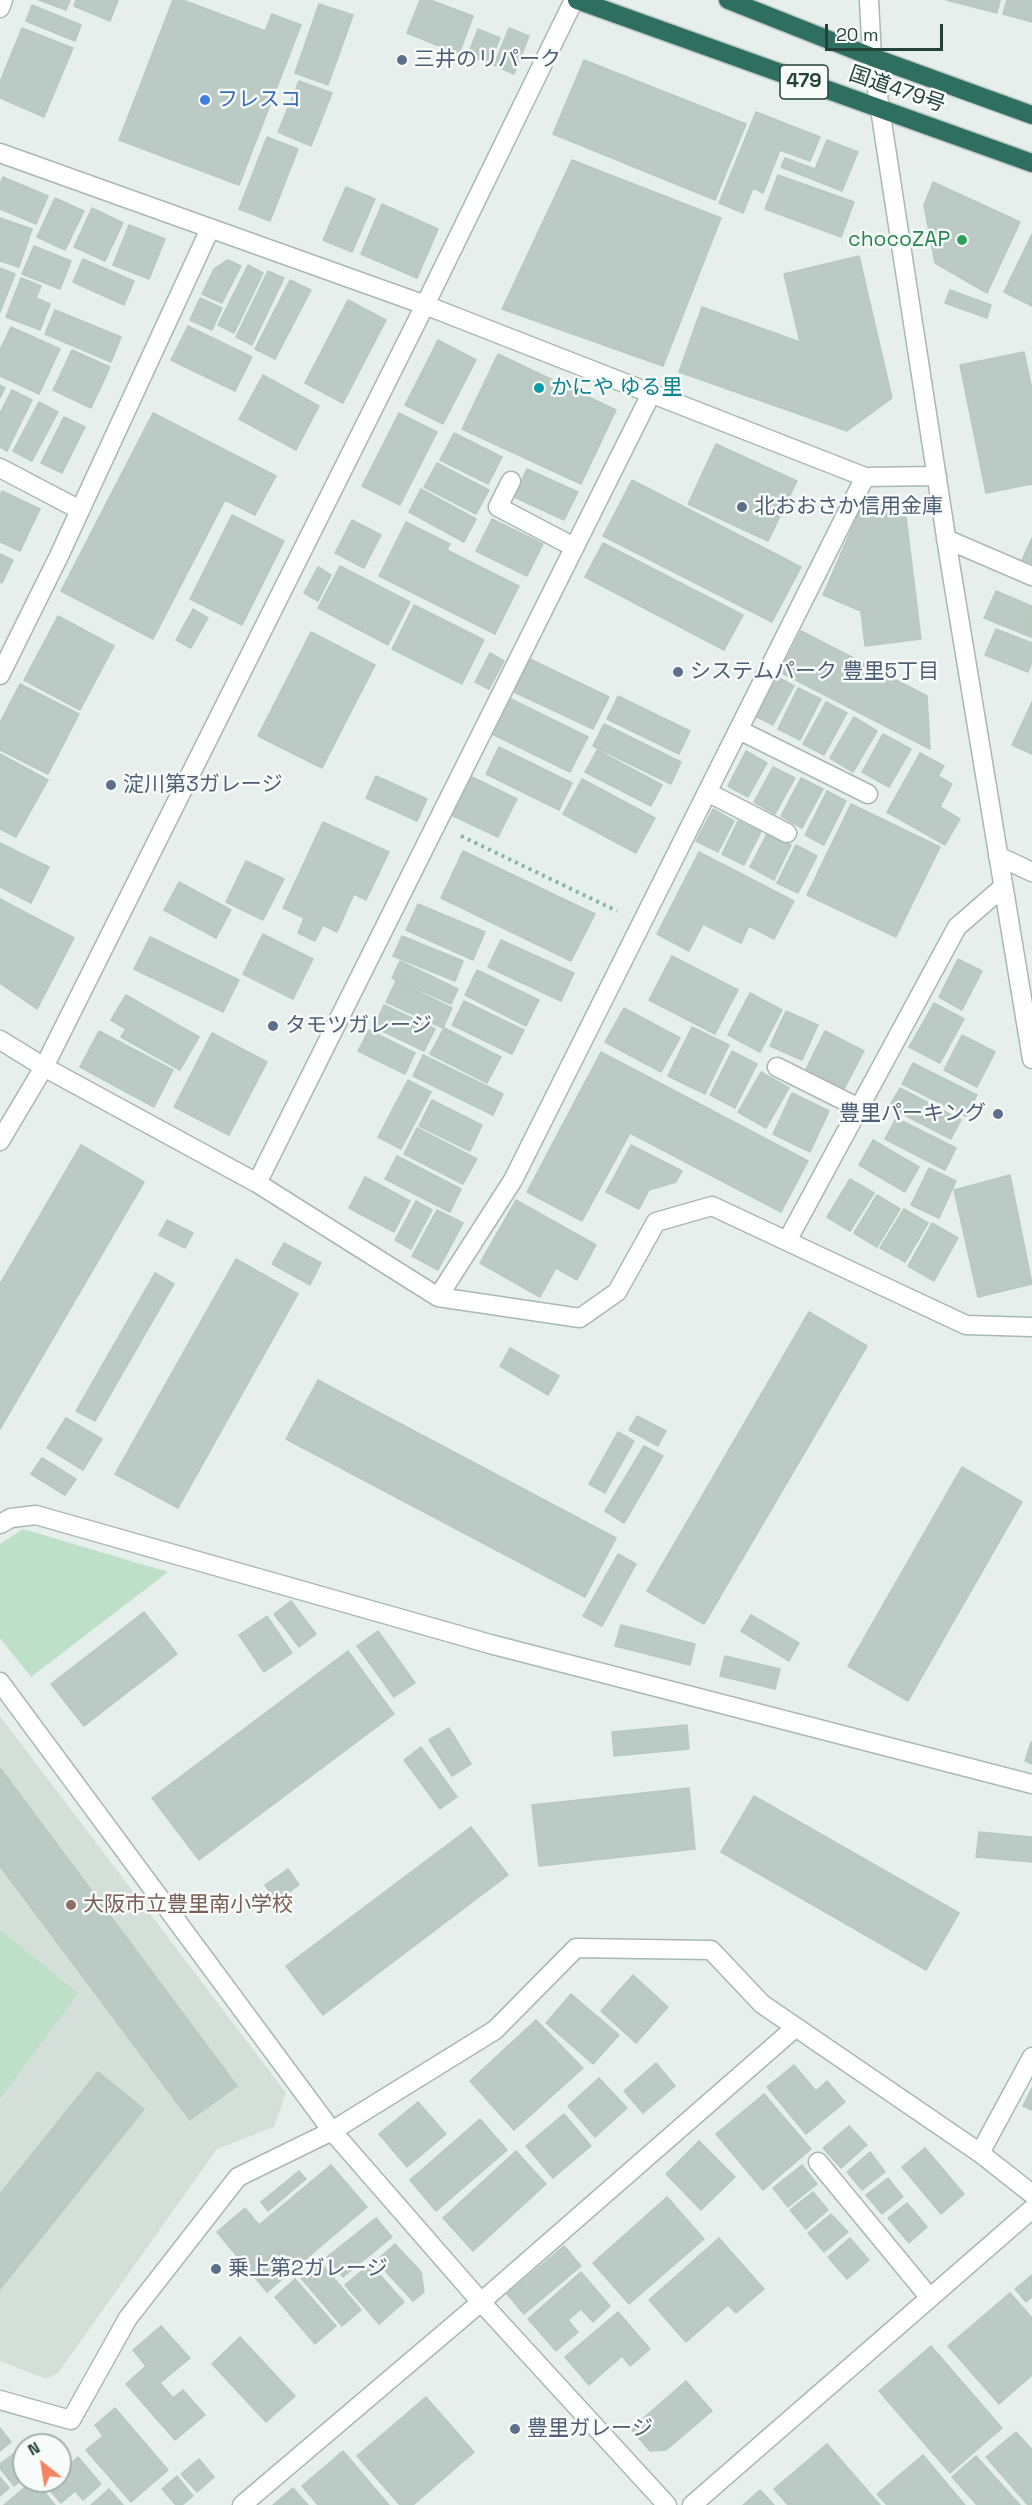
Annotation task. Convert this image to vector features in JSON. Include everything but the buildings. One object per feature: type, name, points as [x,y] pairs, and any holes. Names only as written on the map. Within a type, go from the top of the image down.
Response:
[{"type":"highway","name":"国道479号","points":[[575,0],[1032,163]]},
{"type":"highway","name":"479","points":[[728,0],[872,57],[1032,115]]},
{"type":"street","points":[[0,8],[3,0]]},
{"type":"street","points":[[0,1141],[44,1067],[575,0]]},
{"type":"street","points":[[869,0],[872,57],[946,539],[1032,1059]]},
{"type":"street","points":[[0,153],[425,305],[865,477],[937,476]]},
{"type":"street","points":[[0,675],[80,510],[210,229]]},
{"type":"street","points":[[257,1183],[651,394]]},
{"type":"street","points":[[0,468],[80,510]]},
{"type":"street","points":[[438,1297],[513,1180],[865,477]]},
{"type":"street","points":[[511,481],[498,507],[574,547]]},
{"type":"street","points":[[946,539],[1032,576]]},
{"type":"street","points":[[738,730],[868,794]]},
{"type":"street","points":[[707,792],[788,833]]},
{"type":"street","points":[[998,856],[1032,872]]},
{"type":"street","points":[[787,1241],[957,927],[1003,886]]},
{"type":"street","points":[[0,1040],[44,1067],[257,1183],[438,1297],[580,1318],[617,1292],[656,1222],[712,1206],[966,1325],[1032,1327]]},
{"type":"street","points":[[777,1067],[859,1108]]},
{"type":"street","points":[[0,1524],[11,1518],[36,1515],[490,1644],[1032,1784]]},
{"type":"street","points":[[0,1682],[332,2131],[481,2302],[667,2505]]},
{"type":"street","points":[[0,2400],[72,2420],[128,2318],[238,2177],[332,2131],[495,2030],[576,1948],[711,1950],[762,2004],[980,2152],[1032,2194]]},
{"type":"street","points":[[242,2505],[481,2302],[796,2027]]},
{"type":"street","points":[[980,2152],[1032,2057]]},
{"type":"street","points":[[819,2162],[930,2298]]},
{"type":"street","points":[[692,2505],[1032,2209]]},
{"type":"path","points":[[436,824],[642,922]]},
{"type":"shaded area","name":"大阪市立豊里南小学校","points":[[0,1716],[286,2093],[274,2127],[217,2149],[58,2373],[46,2379],[0,2361]]},
{"type":"green space","points":[[23,1529],[168,1572],[31,1677],[0,1638],[0,1544]]},
{"type":"green space","points":[[0,1930],[78,1993],[0,2099]]},
{"type":"place","name":"三井のリパーク","points":[[402,60]]},
{"type":"place","name":"フレスコ","points":[[205,100]]},
{"type":"place","name":"chocoZAP","points":[[962,240]]},
{"type":"place","name":"かにや ゆる里","points":[[539,388]]},
{"type":"place","name":"北おおさか信用金庫","points":[[742,507]]},
{"type":"place","name":"システムパーク 豊里5丁目","points":[[678,672]]},
{"type":"place","name":"淀川第3ガレージ","points":[[111,785]]},
{"type":"place","name":"タモツガレージ","points":[[273,1026]]},
{"type":"place","name":"豊里パーキング","points":[[998,1114]]},
{"type":"place","name":"大阪市立豊里南小学校","points":[[71,1905]]},
{"type":"place","name":"乗上第2ガレージ","points":[[216,2269]]},
{"type":"place","name":"豊里ガレージ","points":[[515,2429]]}]
